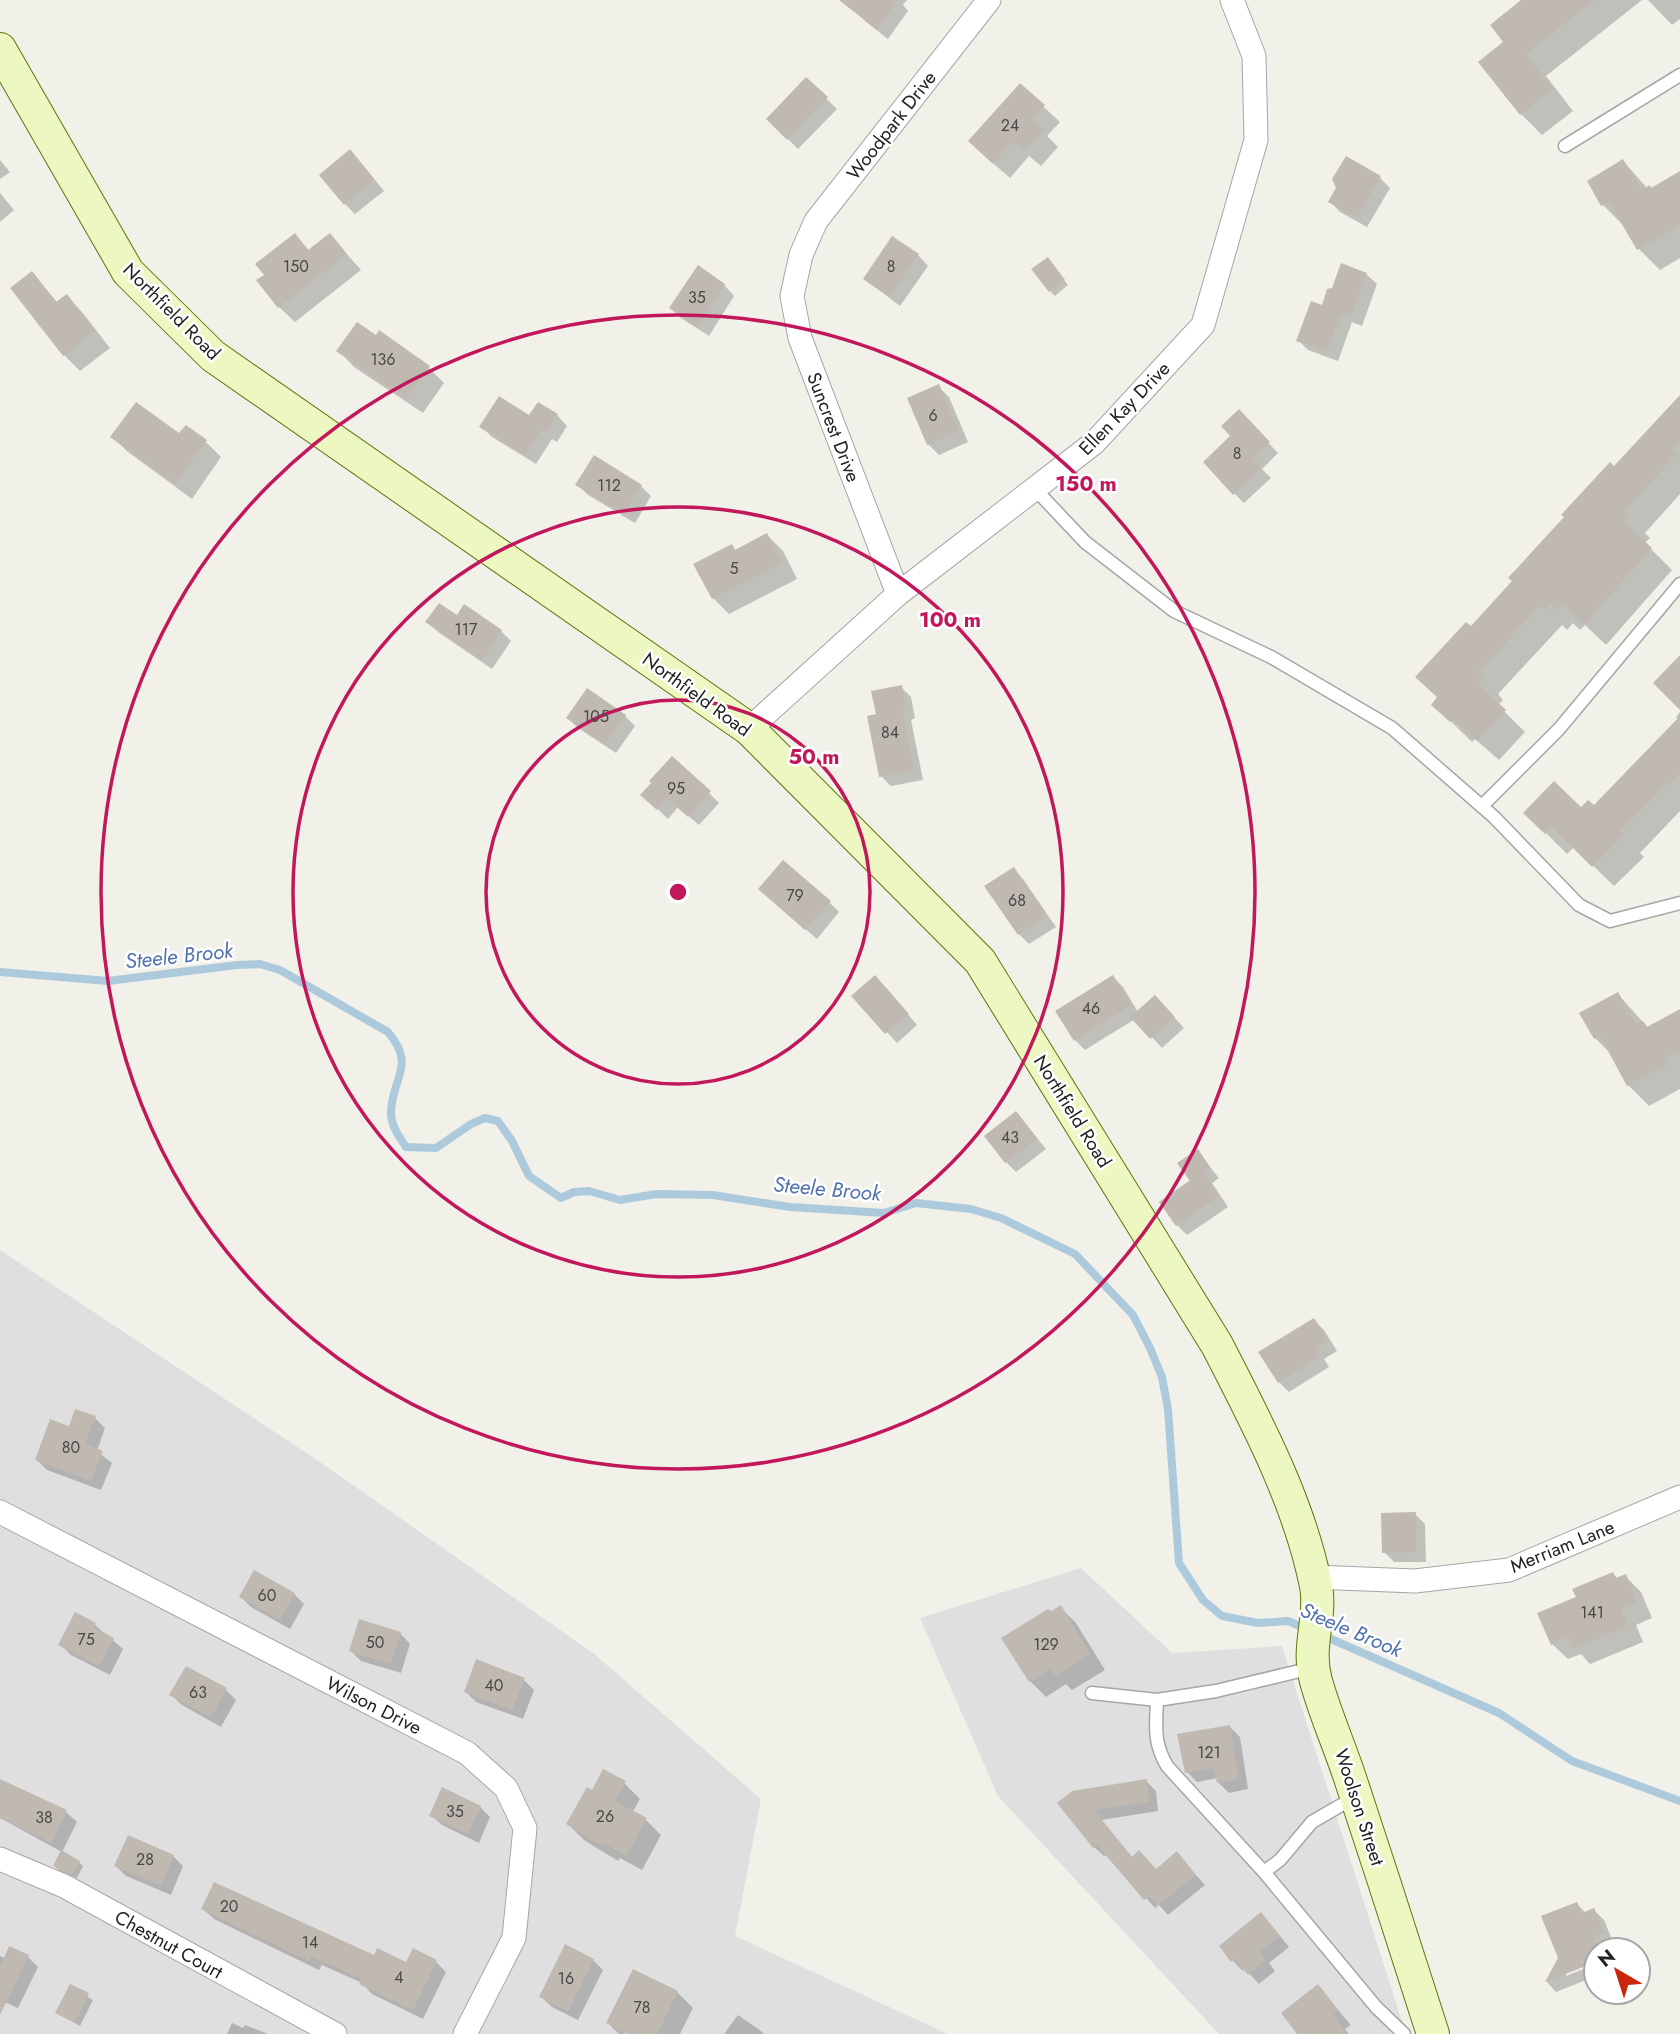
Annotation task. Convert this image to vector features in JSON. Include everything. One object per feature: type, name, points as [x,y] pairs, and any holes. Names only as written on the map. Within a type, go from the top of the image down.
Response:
[{"type":"street","name":"Woodpark Drive","points":[[801,255],[816,221],[989,0]]},
{"type":"street","name":"Ellen Kay Drive","points":[[749,729],[898,594],[1094,443],[1203,325],[1256,140],[1254,56],[1232,0]]},
{"type":"street","name":"Northfield Road","points":[[0,49],[128,272],[213,356],[749,729],[980,961],[1217,1345],[1250,1408],[1284,1487],[1300,1532],[1315,1590]]},
{"type":"street","name":"Suncrest Drive","points":[[801,255],[792,296],[800,338],[898,594]]},
{"type":"street","name":"Merriam Lane","points":[[1315,1590],[1425,1581],[1509,1570],[1680,1497]]},
{"type":"street","name":"Wilson Drive","points":[[0,1513],[467,1753],[506,1788],[525,1828],[514,1938],[465,2034]]},
{"type":"street","name":"Woolson Street","points":[[1315,1590],[1312,1655],[1433,2034]]},
{"type":"street","name":"Chestnut Court","points":[[0,1859],[64,1886],[335,2034]]},
{"type":"lane","points":[[1565,146],[1680,75]]},
{"type":"lane","points":[[1035,489],[1085,542],[1174,611],[1271,657],[1392,728],[1482,806],[1578,905],[1610,921],[1680,903]]},
{"type":"lane","points":[[1482,806],[1559,729],[1680,584]]},
{"type":"lane","points":[[1092,1693],[1157,1700],[1216,1691],[1312,1655]]},
{"type":"lane","points":[[1157,1700],[1155,1733],[1158,1751],[1167,1766],[1264,1872],[1376,2007],[1404,2034]]},
{"type":"lane","points":[[1264,1872],[1280,1860],[1312,1822],[1356,1796]]},
{"type":"shaded area","points":[[0,1250],[320,1462],[593,1653],[761,1799],[735,1936],[948,2034],[0,2034]]},
{"type":"shaded area","points":[[1081,1568],[1172,1653],[1282,1646],[1406,2034],[1219,2034],[998,1796],[920,1618]]},
{"type":"building","points":[[839,0],[898,0],[877,30]]},
{"type":"building","points":[[1521,0],[1595,0],[1526,54],[1553,89],[1520,115],[1478,62],[1503,42],[1490,25]]},
{"type":"building","points":[[806,77],[828,97],[787,140],[766,119]]},
{"type":"building","points":[[1020,83],[1045,105],[1032,120],[1044,130],[1024,152],[1013,141],[993,164],[968,141]]},
{"type":"building","points":[[350,149],[375,180],[344,205],[319,175]]},
{"type":"building","points":[[1346,156],[1381,176],[1356,218],[1328,202],[1336,188],[1332,179]]},
{"type":"building","points":[[1623,159],[1642,190],[1650,185],[1651,188],[1680,171],[1680,225],[1637,250],[1609,202],[1601,206],[1587,181]]},
{"type":"building","points":[[295,233],[308,250],[330,233],[347,254],[278,308],[256,280],[264,275],[255,264]]},
{"type":"building","points":[[892,236],[919,254],[889,297],[863,279]]},
{"type":"building","points":[[1048,257],[1065,280],[1049,292],[1031,269]]},
{"type":"building","points":[[1341,263],[1367,273],[1351,317],[1341,313],[1327,352],[1296,341],[1311,301],[1322,305],[1327,289],[1332,288]]},
{"type":"building","points":[[698,265],[725,284],[698,328],[669,308]]},
{"type":"building","points":[[32,271],[56,302],[67,294],[95,331],[63,356],[10,288]]},
{"type":"building","points":[[357,322],[376,335],[379,330],[430,366],[406,399],[336,351]]},
{"type":"building","points":[[939,384],[959,431],[927,445],[907,398]]},
{"type":"building","points":[[1680,395],[1680,440],[1672,449],[1677,454],[1625,511],[1630,516],[1624,522],[1652,548],[1584,625],[1563,605],[1558,610],[1551,604],[1545,611],[1540,605],[1478,673],[1483,678],[1478,684],[1506,710],[1477,741],[1453,719],[1450,722],[1431,705],[1437,697],[1415,677],[1466,622],[1471,626],[1512,581],[1508,578],[1564,517],[1561,515],[1610,462],[1614,466]]},
{"type":"building","points":[[499,396],[529,415],[538,402],[558,414],[546,433],[541,430],[525,455],[479,427]]},
{"type":"building","points":[[136,402],[179,433],[186,425],[207,440],[175,484],[110,437]]},
{"type":"building","points":[[1239,409],[1270,442],[1253,458],[1262,467],[1233,495],[1203,462],[1230,436],[1221,426]]},
{"type":"building","points":[[594,455],[642,485],[624,514],[575,485]]},
{"type":"building","points":[[767,533],[783,563],[712,599],[693,564],[732,544],[735,550]]},
{"type":"building","points":[[439,603],[457,615],[464,604],[502,630],[482,660],[425,622]]},
{"type":"building","points":[[1680,655],[1680,710],[1653,683]]},
{"type":"building","points":[[902,685],[906,708],[902,710],[914,770],[879,777],[867,716],[876,714],[871,691]]},
{"type":"building","points":[[587,688],[626,715],[605,745],[566,718]]},
{"type":"building","points":[[1680,716],[1680,774],[1668,786],[1666,784],[1620,831],[1624,834],[1592,867],[1552,827],[1545,834],[1523,813],[1554,781],[1581,807],[1588,800],[1594,805]]},
{"type":"building","points":[[672,756],[711,791],[688,817],[667,798],[657,810],[640,795]]},
{"type":"building","points":[[783,860],[831,901],[805,930],[758,889]]},
{"type":"building","points":[[1014,867],[1047,916],[1018,935],[984,886]]},
{"type":"building","points":[[875,975],[909,1014],[885,1034],[851,996]]},
{"type":"building","points":[[1113,975],[1132,1005],[1074,1041],[1055,1011]]},
{"type":"building","points":[[1618,992],[1636,1024],[1643,1021],[1647,1027],[1680,1009],[1680,1051],[1665,1059],[1667,1064],[1627,1086],[1600,1036],[1594,1039],[1579,1013]]},
{"type":"building","points":[[1155,995],[1175,1017],[1150,1039],[1130,1017]]},
{"type":"building","points":[[1016,1111],[1037,1138],[1005,1163],[984,1136]]},
{"type":"building","points":[[1198,1149],[1210,1167],[1203,1172],[1219,1196],[1176,1226],[1159,1202],[1190,1181],[1177,1163]]},
{"type":"building","points":[[1314,1318],[1328,1340],[1316,1348],[1320,1356],[1278,1383],[1258,1352]]},
{"type":"building","points":[[75,1409],[96,1416],[85,1444],[103,1451],[91,1481],[35,1460],[50,1419],[69,1426]]},
{"type":"building","points":[[1416,1512],[1416,1552],[1382,1553],[1381,1513]]},
{"type":"building","points":[[254,1570],[295,1593],[280,1620],[239,1597]]},
{"type":"building","points":[[1613,1572],[1616,1578],[1626,1574],[1637,1602],[1621,1609],[1628,1626],[1573,1649],[1568,1637],[1551,1645],[1537,1613],[1576,1597],[1572,1589]]},
{"type":"building","points":[[1061,1605],[1090,1654],[1055,1676],[1051,1669],[1029,1682],[1001,1638],[1048,1609],[1051,1611]]},
{"type":"building","points":[[75,1612],[96,1623],[94,1627],[114,1638],[99,1666],[58,1645]]},
{"type":"building","points":[[359,1619],[401,1632],[391,1664],[349,1651]]},
{"type":"building","points":[[476,1659],[525,1678],[512,1710],[464,1692]]},
{"type":"building","points":[[186,1666],[227,1688],[211,1718],[169,1695]]},
{"type":"building","points":[[1230,1725],[1239,1779],[1217,1783],[1214,1768],[1185,1773],[1177,1734]]},
{"type":"building","points":[[603,1769],[626,1781],[615,1801],[647,1818],[626,1856],[604,1843],[602,1846],[566,1824],[587,1787],[592,1790]]},
{"type":"building","points":[[0,1779],[67,1810],[52,1843],[0,1818]]},
{"type":"building","points":[[1147,1779],[1149,1802],[1094,1810],[1132,1857],[1139,1850],[1156,1869],[1177,1851],[1196,1875],[1157,1906],[1149,1896],[1144,1900],[1097,1845],[1093,1848],[1057,1803],[1072,1791]]},
{"type":"building","points":[[442,1787],[481,1806],[468,1834],[429,1816]]},
{"type":"building","points":[[128,1835],[174,1855],[161,1886],[114,1866]]},
{"type":"building","points":[[61,1850],[80,1861],[72,1875],[53,1866]]},
{"type":"building","points":[[214,1882],[374,1955],[377,1948],[406,1962],[413,1948],[437,1960],[413,2010],[359,1984],[362,1979],[311,1956],[309,1961],[201,1909]]},
{"type":"building","points":[[1577,1902],[1582,1913],[1594,1908],[1604,1932],[1594,1936],[1582,1936],[1582,1967],[1545,1982],[1558,1958],[1541,1916]]},
{"type":"building","points":[[1261,1912],[1280,1936],[1260,1952],[1266,1960],[1248,1975],[1235,1959],[1231,1962],[1219,1946]]},
{"type":"building","points":[[565,1944],[594,1959],[568,2011],[539,1997]]},
{"type":"building","points":[[9,1946],[29,1955],[0,2015],[0,1967]]},
{"type":"building","points":[[633,1969],[678,1991],[657,2034],[628,2034],[606,2023]]},
{"type":"building","points":[[70,1984],[89,1993],[75,2023],[55,2013]]},
{"type":"building","points":[[1318,1984],[1339,2011],[1333,2015],[1348,2034],[1297,2034],[1281,2013]]},
{"type":"waterway","name":"Steele Brook","points":[[0,972],[108,981],[237,965],[260,964],[280,970],[388,1032],[396,1043],[402,1062],[391,1116],[406,1147],[436,1148],[471,1124],[485,1118],[498,1121],[512,1141],[529,1176],[561,1198],[574,1192],[589,1191],[620,1200],[657,1194],[713,1195],[790,1207],[884,1213],[916,1203],[971,1209],[1001,1218],[1075,1254],[1133,1315],[1162,1377],[1168,1409],[1179,1563],[1203,1600],[1222,1616],[1258,1623],[1288,1621],[1307,1629]]},
{"type":"waterway","name":"Steele Brook","points":[[1322,1635],[1499,1713],[1572,1761],[1680,1801]]}]
